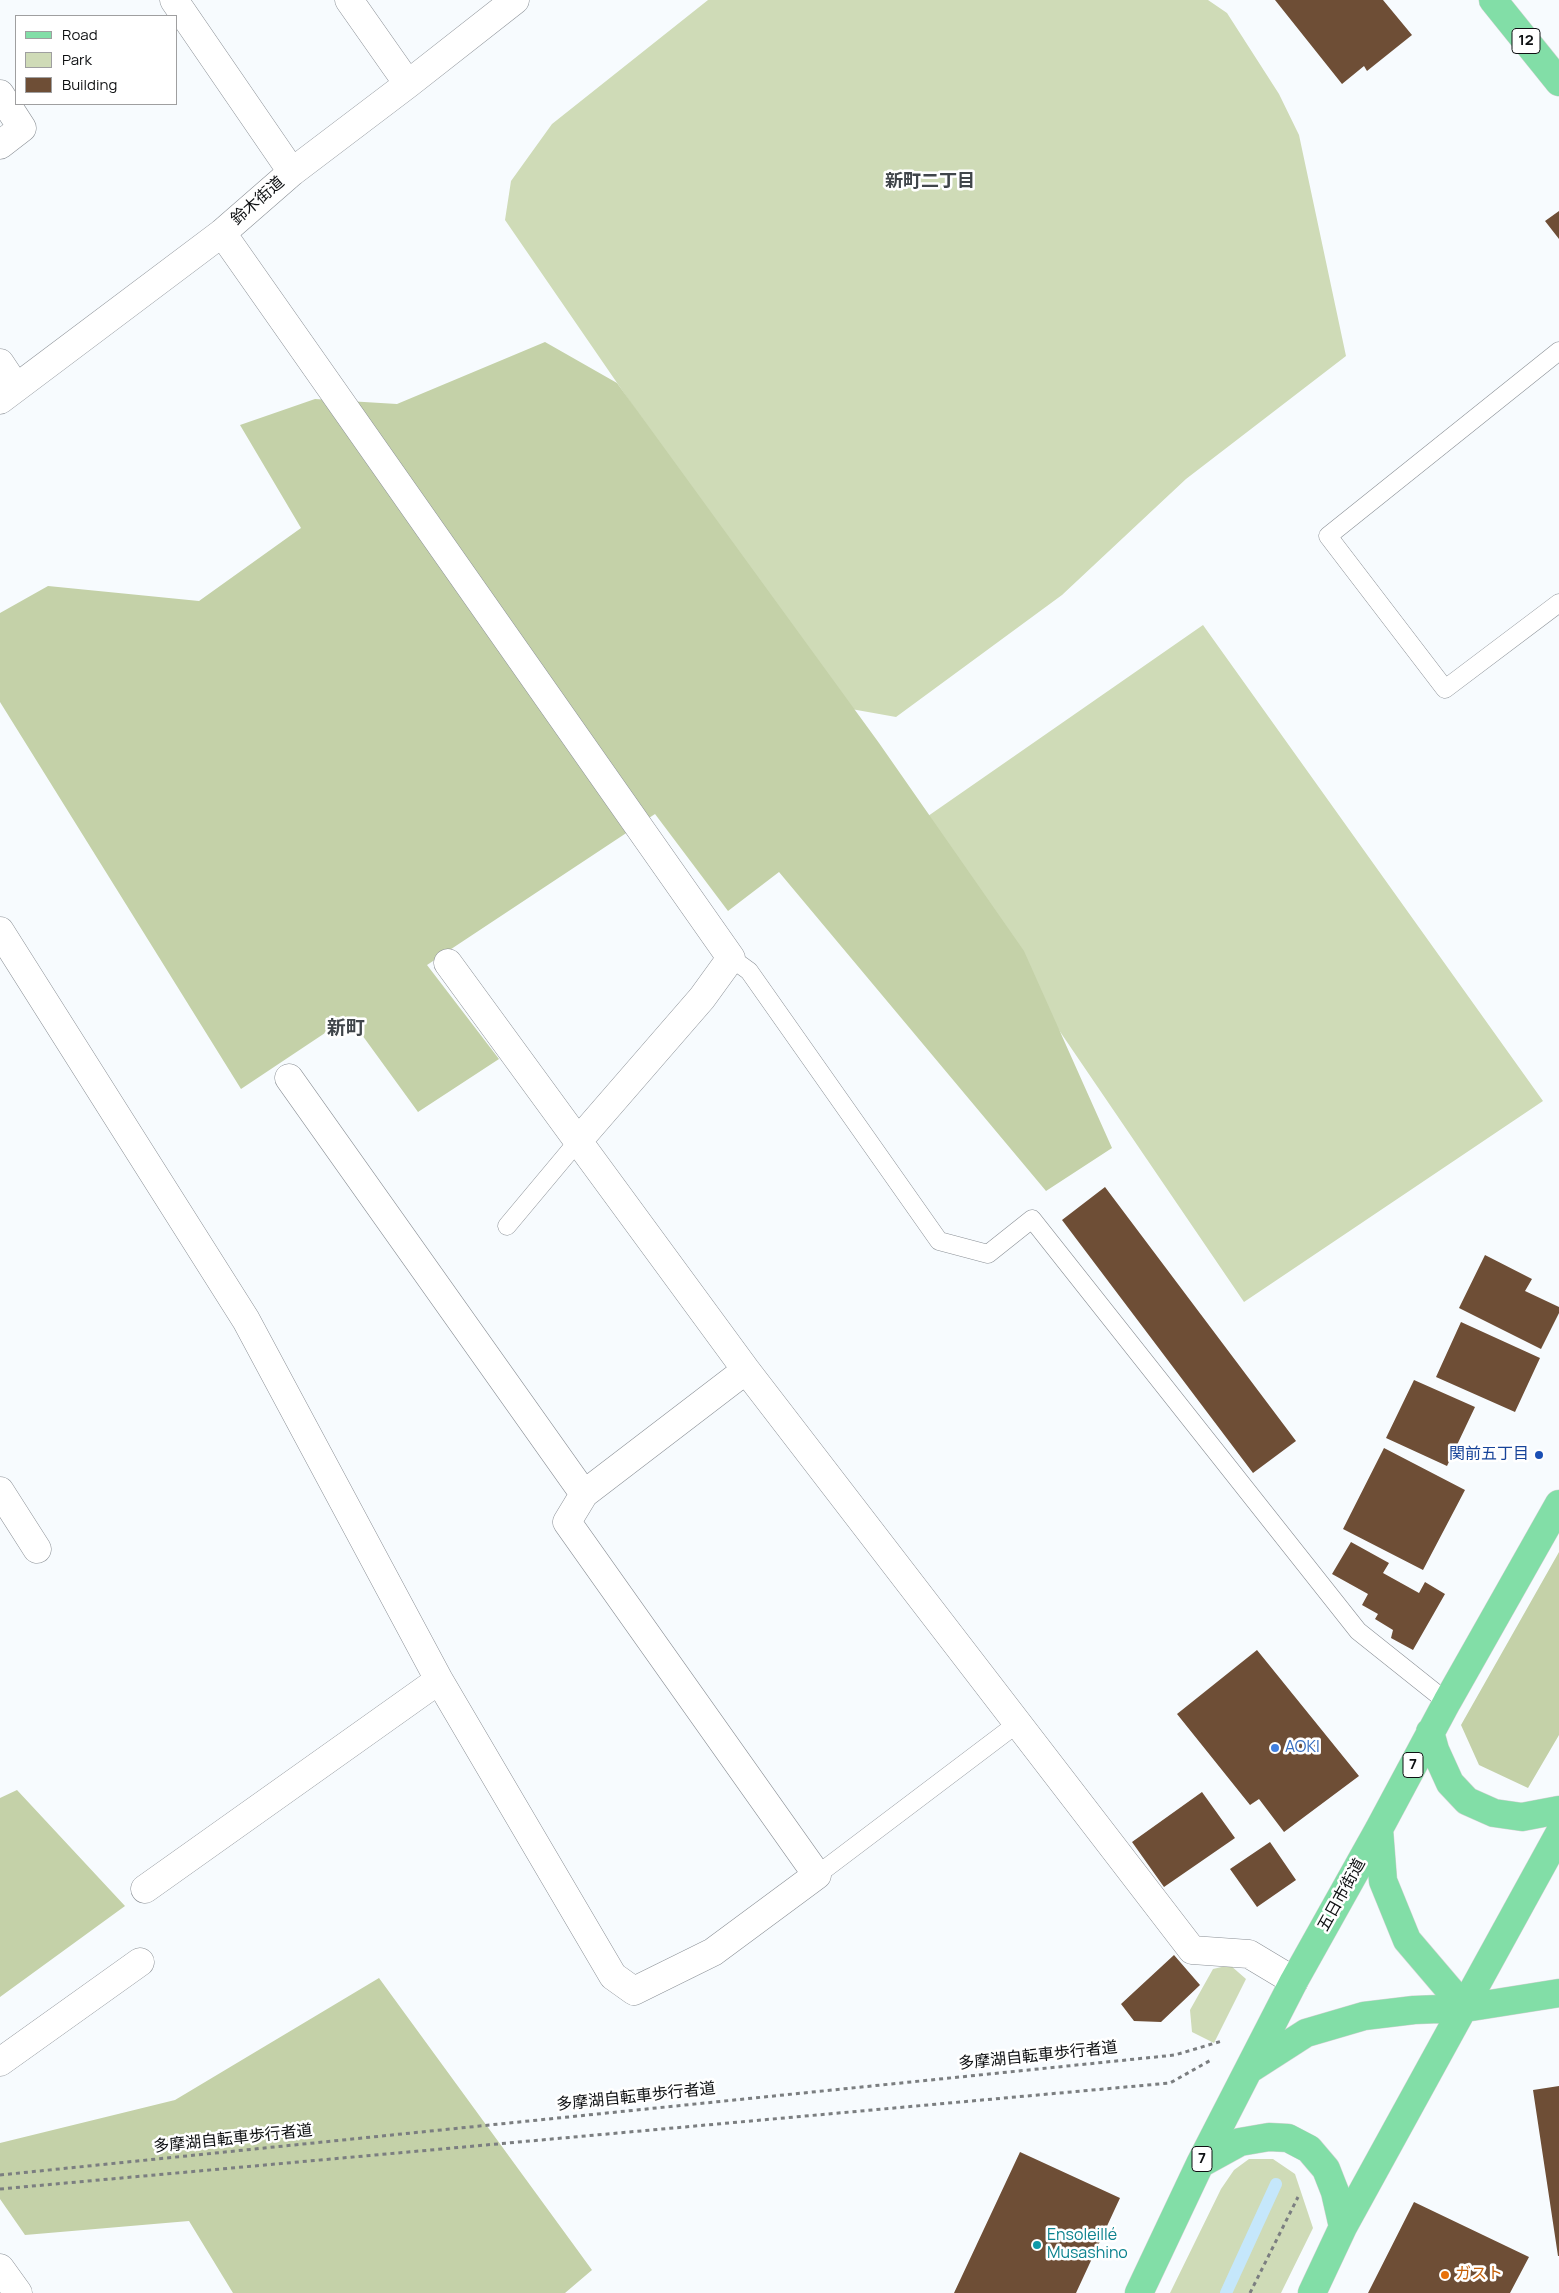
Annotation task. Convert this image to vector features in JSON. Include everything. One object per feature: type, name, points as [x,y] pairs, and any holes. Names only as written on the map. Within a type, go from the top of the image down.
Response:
[{"type":"main road","name":"12","points":[[1493,0],[1559,82]]},
{"type":"main road","name":"五日市街道","points":[[1139,2293],[1200,2164],[1294,1981],[1379,1829],[1430,1732],[1559,1504]]},
{"type":"main road","points":[[1430,1732],[1435,1750],[1450,1783],[1467,1801],[1494,1813],[1522,1817],[1559,1810]]},
{"type":"main road","points":[[1379,1829],[1383,1881],[1407,1940],[1465,2008]]},
{"type":"main road","points":[[1312,2293],[1343,2226],[1465,2008],[1559,1834]]},
{"type":"main road","name":"7","points":[[1247,2072],[1306,2033],[1364,2016],[1414,2010],[1465,2008],[1559,1993]]},
{"type":"main road","points":[[1200,2164],[1240,2142],[1270,2137],[1288,2138],[1309,2150],[1326,2169],[1335,2192],[1343,2226]]},
{"type":"street","points":[[174,0],[292,172]]},
{"type":"street","points":[[349,0],[408,84]]},
{"type":"street","name":"鈴木街道","points":[[8,394],[222,232],[292,172],[515,0]]},
{"type":"street","points":[[0,94],[22,128],[0,145]]},
{"type":"street","points":[[222,232],[731,958],[702,998],[578,1141]]},
{"type":"street","points":[[0,363],[8,394]]},
{"type":"street","points":[[0,932],[246,1320],[439,1680],[613,1976],[634,1991],[712,1952],[817,1875],[567,1522],[584,1494],[746,1370]]},
{"type":"street","points":[[448,963],[746,1370],[1192,1950],[1249,1954],[1294,1981]]},
{"type":"street","points":[[290,1078],[584,1494]]},
{"type":"street","points":[[0,1492],[37,1549]]},
{"type":"street","points":[[145,1889],[439,1680]]},
{"type":"street","points":[[0,2062],[140,1962]]},
{"type":"street","points":[[0,2268],[18,2293]]},
{"type":"lane","points":[[1559,351],[1328,536],[1445,689],[1559,603]]},
{"type":"lane","points":[[731,958],[749,971],[939,1241],[988,1254],[1032,1218],[1358,1631],[1447,1702]]},
{"type":"lane","points":[[507,1226],[578,1141]]},
{"type":"lane","points":[[817,1875],[1018,1723]]},
{"type":"path","name":"多摩湖自転車歩行者道","points":[[0,2175],[1175,2055],[1270,2027]]},
{"type":"path","points":[[0,2189],[1170,2084],[1212,2060]]},
{"type":"path","points":[[1250,2293],[1317,2158]]},
{"type":"green space","points":[[708,0],[1208,0],[1227,13],[1279,94],[1299,135],[1346,356],[1186,479],[1062,595],[896,717],[840,707],[505,220],[511,181],[552,124]]},
{"type":"green space","points":[[545,342],[617,383],[879,743],[1024,951],[1112,1148],[1046,1191],[779,872],[728,911],[655,814],[427,965],[499,1059],[418,1112],[349,1017],[241,1089],[0,702],[0,613],[48,586],[199,601],[301,528],[240,425],[315,399],[397,404]]},
{"type":"green space","points":[[1203,625],[1543,1101],[1244,1302],[918,823]]},
{"type":"green space","points":[[1559,1552],[1559,1735],[1528,1788],[1479,1765],[1461,1725]]},
{"type":"green space","points":[[17,1790],[125,1906],[0,1997],[0,1798]]},
{"type":"green space","points":[[1230,1965],[1246,1979],[1214,2043],[1192,2032],[1190,2010],[1213,1969]]},
{"type":"green space","points":[[379,1978],[592,2270],[565,2293],[233,2293],[189,2221],[25,2235],[0,2199],[0,2143],[175,2100]]},
{"type":"green space","points":[[1249,2159],[1273,2159],[1295,2174],[1313,2228],[1281,2293],[1170,2293],[1221,2189],[1234,2170]]},
{"type":"building","points":[[1275,0],[1383,0],[1412,35],[1367,71],[1364,66],[1342,84]]},
{"type":"building","points":[[1559,211],[1559,239],[1545,221]]},
{"type":"building","points":[[1105,1187],[1296,1441],[1253,1473],[1062,1220]]},
{"type":"building","points":[[1485,1255],[1532,1279],[1525,1291],[1559,1307],[1559,1313],[1541,1349],[1459,1308]]},
{"type":"building","points":[[1461,1322],[1540,1358],[1515,1412],[1436,1377]]},
{"type":"building","points":[[1414,1380],[1475,1407],[1447,1466],[1386,1438]]},
{"type":"building","points":[[1384,1448],[1465,1490],[1423,1570],[1343,1529]]},
{"type":"building","points":[[1351,1542],[1389,1563],[1383,1573],[1419,1593],[1425,1582],[1445,1594],[1413,1650],[1391,1638],[1393,1630],[1375,1619],[1378,1614],[1362,1605],[1368,1594],[1332,1574]]},
{"type":"building","points":[[1257,1650],[1359,1776],[1284,1832],[1259,1799],[1250,1805],[1177,1714]]},
{"type":"building","points":[[1202,1792],[1235,1838],[1164,1887],[1132,1842]]},
{"type":"building","points":[[1270,1842],[1296,1880],[1257,1907],[1230,1869]]},
{"type":"building","points":[[1174,1955],[1200,1985],[1161,2022],[1134,2021],[1121,2004]]},
{"type":"building","points":[[1559,2086],[1559,2256],[1558,2256],[1533,2090]]},
{"type":"building","name":"Ensoleillé Musashino","points":[[1020,2152],[1120,2198],[1076,2293],[954,2293]]},
{"type":"building","points":[[1414,2202],[1529,2257],[1510,2293],[1368,2293]]},
{"type":"waterway","points":[[1226,2293],[1276,2184]]},
{"type":"place","name":"関前五丁目","points":[[1539,1455]]},
{"type":"place","name":"AOKI","points":[[1275,1748]]},
{"type":"place","name":"Ensoleillé Musashino","points":[[1037,2245]]},
{"type":"place","name":"ガスト","points":[[1445,2275]]},
{"type":"district","name":"新町二丁目","points":[[930,182]]},
{"type":"district","name":"新町","points":[[346,1029]]}]
